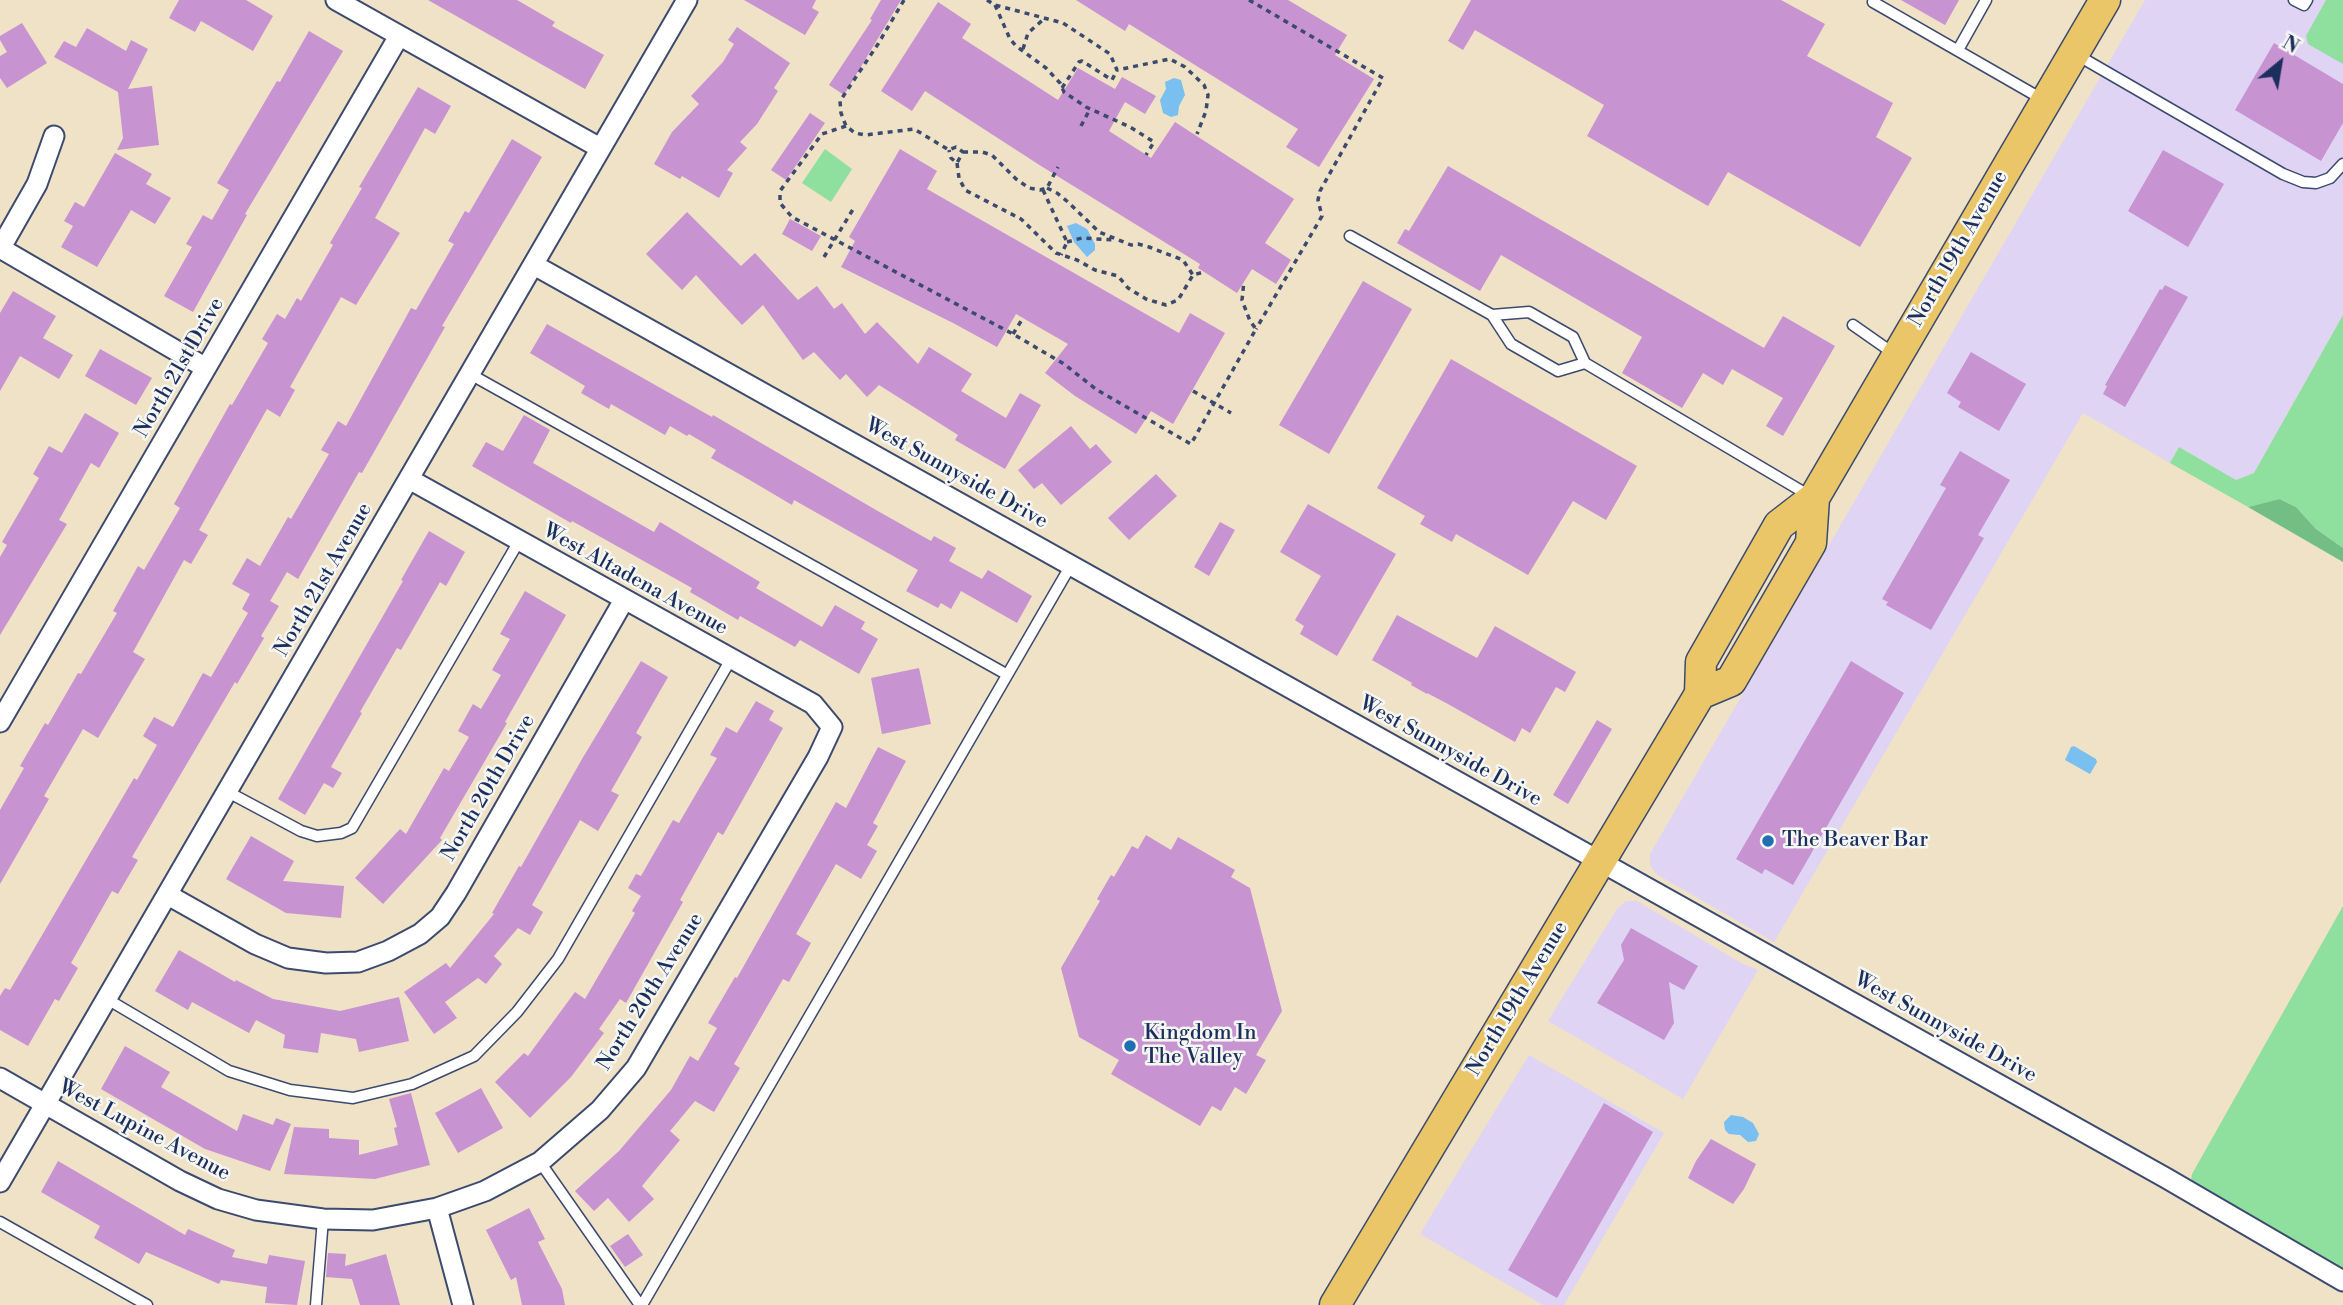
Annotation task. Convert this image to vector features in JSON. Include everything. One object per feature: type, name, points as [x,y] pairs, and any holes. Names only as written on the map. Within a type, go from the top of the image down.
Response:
[{"type":"main road","name":"North 19th Avenue","points":[[1335,1305],[1700,694],[1731,681],[1811,543],[1814,498],[2105,0]]},
{"type":"street","points":[[336,0],[600,148]]},
{"type":"street","name":"North 21st Avenue","points":[[0,1182],[687,0]]},
{"type":"street","name":"North 21st Drive","points":[[0,722],[400,36]]},
{"type":"street","points":[[54,136],[37,184],[0,248],[206,368]]},
{"type":"street","name":"West Sunnyside Drive","points":[[534,265],[2154,1171],[2343,1281]]},
{"type":"street","name":"West Altadena Avenue","points":[[409,479],[813,704],[832,727]]},
{"type":"street","name":"North 20th Drive","points":[[168,895],[255,944],[288,958],[358,962],[388,951],[420,934],[440,917],[456,893],[624,600]]},
{"type":"street","name":"North 20th Avenue","points":[[437,1208],[485,1191],[540,1162],[600,1110],[636,1068],[818,757],[832,727]]},
{"type":"street","name":"West Lupine Avenue","points":[[0,1078],[180,1181],[218,1199],[256,1210],[323,1219],[373,1220],[437,1208]]},
{"type":"street","points":[[437,1208],[463,1305]]},
{"type":"lane","points":[[1874,0],[1873,2],[2045,101]]},
{"type":"lane","points":[[1958,50],[1986,0]]},
{"type":"lane","points":[[2294,0],[2304,5],[2307,0]]},
{"type":"lane","points":[[2074,52],[2283,174],[2303,182],[2316,183],[2330,178],[2343,164]]},
{"type":"lane","points":[[1350,236],[1492,315],[1511,344],[1558,371],[1585,363]]},
{"type":"lane","points":[[1492,315],[1529,312],[1573,337],[1585,363],[1814,498]]},
{"type":"lane","points":[[1853,325],[1897,356]]},
{"type":"lane","points":[[470,374],[1006,674]]},
{"type":"lane","points":[[228,792],[301,831],[317,836],[341,833],[352,828],[519,541]]},
{"type":"lane","points":[[540,1162],[641,1305],[1071,565]]},
{"type":"lane","points":[[107,999],[229,1071],[290,1090],[353,1098],[412,1084],[474,1056],[517,1012],[558,959],[731,660]]},
{"type":"lane","points":[[316,1305],[323,1219]]},
{"type":"lane","points":[[0,1223],[147,1305]]},
{"type":"path","points":[[904,0],[841,101],[846,126],[855,133],[865,135],[914,129],[949,150],[951,159],[957,163]]},
{"type":"path","points":[[987,0],[995,5],[1063,23],[1110,54],[1117,70]]},
{"type":"path","points":[[846,126],[822,134],[780,191],[779,198],[792,217],[1013,334],[1064,364],[1097,390],[1191,444],[1322,216],[1318,200],[1320,191],[1383,78],[1249,0]]},
{"type":"path","points":[[995,5],[1010,39],[1046,68],[1072,99],[1130,127],[1154,142],[1146,155]]},
{"type":"path","points":[[1022,50],[1028,33],[1045,18]]},
{"type":"path","points":[[1117,70],[1170,59],[1197,76],[1208,95],[1206,111],[1197,134]]},
{"type":"path","points":[[1062,88],[1082,61],[1112,80],[1117,70]]},
{"type":"path","points":[[1081,126],[1090,109]]},
{"type":"path","points":[[949,150],[956,147],[962,152],[992,155],[1016,180],[1029,188],[1045,189],[1068,202],[1092,228],[1131,245],[1149,247],[1183,260],[1193,275]]},
{"type":"path","points":[[962,152],[957,163],[959,178],[965,190],[1021,219],[1042,241],[1061,254],[1095,270],[1118,276],[1128,288],[1146,299],[1166,305],[1178,300],[1193,275],[1205,272]]},
{"type":"path","points":[[1045,189],[1058,167]]},
{"type":"path","points":[[1045,189],[1068,242]]},
{"type":"path","points":[[824,257],[855,206]]},
{"type":"path","points":[[1061,254],[1068,242],[1082,238],[1117,240]]},
{"type":"path","points":[[1244,281],[1242,300],[1256,329]]},
{"type":"path","points":[[1013,334],[1023,318]]},
{"type":"path","points":[[1193,391],[1231,413]]},
{"type":"shaded area","points":[[2145,0],[2343,0],[2343,315],[2254,473],[2236,480],[2179,447],[2170,463],[2083,413],[1774,942],[1656,874],[1650,865],[1650,854]]},
{"type":"shaded area","points":[[1626,901],[1637,901],[1741,963],[1758,970],[1683,1099],[1548,1021],[1617,909]]},
{"type":"shaded area","points":[[1529,1055],[1664,1133],[1564,1305],[1543,1305],[1420,1234]]},
{"type":"green space","points":[[2326,0],[2343,0],[2343,64],[2308,44],[2306,36]]},
{"type":"green space","points":[[825,149],[852,169],[831,202],[802,183]]},
{"type":"green space","points":[[2343,315],[2343,548],[2316,529],[2296,507],[2281,499],[2248,507],[2170,463],[2179,447],[2236,480],[2254,473]]},
{"type":"green space","points":[[2280,499],[2296,507],[2316,529],[2343,548],[2343,562],[2248,507]]},
{"type":"green space","points":[[2343,906],[2343,1269],[2191,1181],[2192,1174]]},
{"type":"water","points":[[1174,78],[1181,80],[1185,95],[1178,115],[1171,117],[1163,113],[1160,100],[1166,89],[1165,82]]},
{"type":"water","points":[[1076,223],[1087,229],[1095,244],[1095,250],[1087,257],[1074,242],[1067,226]]},
{"type":"water","points":[[2074,746],[2096,759],[2090,774],[2065,760]]},
{"type":"water","points":[[1731,1115],[1743,1117],[1753,1123],[1759,1134],[1756,1141],[1748,1142],[1740,1135],[1729,1134],[1725,1130],[1724,1122]]},
{"type":"building","points":[[179,0],[246,0],[273,16],[253,51],[201,21],[195,32],[169,18]]},
{"type":"building","points":[[428,0],[517,0],[555,22],[552,26],[604,55],[585,89]]},
{"type":"building","points":[[744,0],[816,0],[812,8],[819,12],[805,35]]},
{"type":"building","points":[[881,0],[901,0],[844,95],[829,85],[872,20],[870,19]]},
{"type":"building","points":[[1076,0],[1288,0],[1347,35],[1335,55],[1374,79],[1319,167],[1286,147],[1298,129],[1129,24],[1125,31]]},
{"type":"building","points":[[1471,0],[1781,0],[1825,24],[1807,56],[1893,103],[1876,137],[1912,158],[1860,247],[1728,172],[1708,206],[1587,136],[1604,105],[1475,30],[1463,50],[1448,41]]},
{"type":"building","points":[[1901,0],[1959,0],[1945,25]]},
{"type":"building","points":[[938,2],[971,24],[962,38],[1058,100],[1078,68],[1115,89],[1122,77],[1156,96],[1145,114],[1125,102],[1109,131],[1151,158],[1175,122],[1294,199],[1265,243],[1291,260],[1276,284],[1252,269],[1237,293],[1198,268],[1200,264],[925,91],[912,111],[881,91]]},
{"type":"building","points":[[22,23],[47,63],[7,88],[0,78],[0,56],[7,52],[0,36]]},
{"type":"building","points":[[737,27],[790,63],[774,88],[778,91],[757,124],[740,142],[747,148],[727,170],[733,173],[719,198],[682,176],[680,179],[654,164],[672,132],[699,104],[691,96],[723,62],[734,44],[728,40]]},
{"type":"building","points":[[87,28],[126,51],[131,40],[148,49],[128,89],[152,86],[159,145],[117,150],[123,138],[118,92],[54,57],[64,41],[76,47]]},
{"type":"building","points":[[309,31],[343,51],[245,214],[247,215],[193,312],[164,296],[192,247],[186,244],[203,215],[212,220],[229,190],[217,183]]},
{"type":"building","points":[[2274,43],[2343,84],[2343,123],[2321,161],[2235,110]]},
{"type":"building","points":[[418,87],[451,106],[435,134],[425,128],[375,218],[400,233],[356,305],[341,297],[290,387],[295,390],[280,417],[267,409],[199,530],[208,535],[191,564],[184,560],[133,652],[145,659],[98,738],[83,729],[44,796],[49,799],[0,884],[0,810],[24,768],[20,766],[78,673],[81,674],[117,613],[113,611],[138,566],[144,570],[180,508],[174,504],[268,343],[262,339],[277,314],[285,319],[297,298],[301,301],[362,188],[359,187]]},
{"type":"building","points":[[810,113],[825,123],[786,180],[771,170]]},
{"type":"building","points":[[512,139],[542,157],[442,326],[445,327],[362,473],[359,472],[298,579],[287,572],[270,601],[279,606],[261,636],[264,638],[237,684],[235,682],[132,857],[138,860],[118,894],[112,891],[71,963],[78,968],[59,1001],[55,999],[28,1046],[0,1030],[0,996],[5,988],[10,990],[134,778],[137,780],[157,745],[143,736],[154,717],[173,727],[203,673],[211,677],[248,613],[242,609],[250,594],[232,584],[247,558],[260,566],[288,517],[291,519],[329,454],[321,450],[338,421],[346,426],[411,308],[416,310],[454,244],[448,241],[465,211],[469,213]]},
{"type":"building","points":[[900,149],[937,171],[927,189],[1179,333],[1190,313],[1225,333],[1173,424],[1151,411],[1136,434],[1075,396],[1045,373],[1068,344],[1016,314],[997,347],[841,267],[855,241],[849,237]]},
{"type":"building","points":[[2163,150],[2224,184],[2188,247],[2128,211]]},
{"type":"building","points":[[115,153],[152,174],[146,184],[171,198],[155,224],[131,210],[97,267],[61,247],[73,226],[64,221],[75,202],[84,207]]},
{"type":"building","points":[[1448,166],[1764,348],[1783,316],[1835,346],[1783,436],[1766,426],[1783,398],[1732,369],[1723,385],[1703,373],[1682,408],[1622,373],[1642,337],[1501,255],[1480,291],[1397,243],[1405,229],[1409,231]]},
{"type":"building","points":[[687,212],[741,266],[755,253],[798,300],[817,286],[834,309],[842,303],[865,334],[877,322],[918,364],[929,347],[972,374],[961,391],[1006,418],[1020,393],[1041,405],[1005,469],[955,440],[958,435],[879,385],[867,397],[846,374],[840,380],[814,352],[803,360],[763,305],[742,325],[696,275],[682,290],[646,254]]},
{"type":"building","points":[[790,219],[821,236],[812,251],[782,234]]},
{"type":"building","points":[[1363,281],[1412,309],[1329,454],[1279,425]]},
{"type":"building","points":[[2165,285],[2188,297],[2125,407],[2103,394],[2107,386],[2105,385],[2160,289]]},
{"type":"building","points":[[13,291],[56,316],[43,338],[73,355],[59,379],[20,356],[0,391],[0,313]]},
{"type":"building","points":[[547,324],[712,417],[713,415],[931,541],[934,536],[956,548],[949,561],[982,579],[988,570],[1032,596],[1017,623],[961,591],[951,609],[941,603],[938,608],[906,591],[918,570],[794,500],[792,505],[711,458],[716,450],[689,434],[687,436],[670,426],[665,435],[611,404],[609,409],[581,393],[585,386],[530,353]]},
{"type":"building","points":[[100,349],[152,378],[136,405],[85,376]]},
{"type":"building","points":[[1971,352],[2026,384],[1999,431],[1958,407],[1961,402],[1947,393]]},
{"type":"building","points":[[1451,359],[1637,466],[1606,520],[1573,501],[1528,575],[1456,534],[1452,542],[1420,524],[1425,516],[1377,488]]},
{"type":"building","points":[[85,413],[119,433],[99,468],[91,463],[59,520],[67,524],[0,635],[0,557],[7,545],[2,542],[39,478],[33,474],[49,446],[62,453]]},
{"type":"building","points":[[524,415],[550,430],[533,463],[654,532],[660,522],[760,582],[756,588],[822,627],[835,605],[865,622],[861,629],[878,639],[859,674],[800,640],[795,647],[740,616],[738,620],[690,592],[692,588],[472,466],[486,442],[503,451]]},
{"type":"building","points":[[1071,426],[1090,449],[1096,444],[1112,462],[1061,505],[1042,483],[1034,489],[1018,470]]},
{"type":"building","points":[[1960,451],[2010,480],[1978,535],[1984,538],[1931,630],[1886,605],[1888,602],[1882,599],[1946,488],[1940,485]]},
{"type":"building","points":[[1156,474],[1177,496],[1129,540],[1108,518]]},
{"type":"building","points":[[1308,504],[1396,554],[1337,656],[1300,634],[1304,626],[1295,620],[1321,576],[1280,552]]},
{"type":"building","points":[[1220,522],[1235,530],[1209,576],[1194,567]]},
{"type":"building","points":[[429,531],[465,552],[446,586],[440,582],[401,650],[397,648],[360,712],[362,713],[331,767],[342,773],[333,788],[324,783],[305,815],[278,799]]},
{"type":"building","points":[[525,591],[566,615],[440,838],[442,840],[383,904],[355,878],[400,829],[406,834],[444,768],[449,771],[469,737],[458,731],[473,704],[481,709],[501,675],[492,670],[510,639],[500,634]]},
{"type":"building","points":[[1397,615],[1477,658],[1495,626],[1576,672],[1565,692],[1556,687],[1530,733],[1522,728],[1515,742],[1411,685],[1412,683],[1372,660]]},
{"type":"building","points":[[641,661],[668,677],[636,733],[642,737],[611,791],[619,795],[598,831],[580,820],[532,905],[543,912],[530,935],[518,928],[494,956],[502,964],[486,984],[478,978],[445,1002],[457,1018],[434,1034],[404,992],[446,963],[450,968],[494,914],[492,913],[519,866],[521,867]]},
{"type":"building","points":[[1851,661],[1904,693],[1793,885],[1765,869],[1762,874],[1736,859]]},
{"type":"building","points":[[919,668],[931,724],[882,734],[871,678]]},
{"type":"building","points":[[756,701],[774,711],[769,720],[783,728],[723,835],[718,832],[680,900],[683,902],[626,1003],[620,999],[599,1029],[604,1033],[571,1077],[530,1118],[495,1082],[524,1053],[528,1056],[575,992],[585,999],[635,913],[632,911],[641,896],[628,888],[636,874],[641,876],[673,820],[679,823],[717,758],[710,755],[726,727],[737,733]]},
{"type":"building","points":[[1597,720],[1612,729],[1568,804],[1553,795]]},
{"type":"building","points":[[878,747],[906,761],[873,823],[878,826],[867,845],[877,851],[861,879],[836,864],[796,934],[811,943],[789,982],[783,979],[734,1064],[740,1068],[714,1112],[695,1101],[670,1131],[680,1140],[642,1186],[654,1199],[629,1222],[608,1198],[594,1211],[575,1191],[619,1151],[671,1090],[690,1056],[698,1061],[717,1028],[708,1023],[735,977],[737,978],[836,802],[846,808]]},
{"type":"building","points":[[1146,835],[1171,850],[1178,837],[1235,870],[1231,877],[1250,888],[1282,1011],[1256,1055],[1266,1060],[1246,1094],[1235,1087],[1221,1111],[1212,1106],[1200,1126],[1111,1074],[1119,1060],[1079,1037],[1061,968],[1100,901],[1097,899],[1111,875],[1114,877],[1132,846],[1138,849]]},
{"type":"building","points":[[251,836],[294,861],[283,881],[344,886],[341,918],[286,913],[226,879]]},
{"type":"building","points":[[1631,928],[1698,966],[1684,990],[1669,982],[1674,1023],[1664,1040],[1597,1003],[1624,960],[1621,945]]},
{"type":"building","points":[[179,950],[235,982],[236,980],[273,999],[340,1011],[399,997],[409,1041],[359,1052],[356,1039],[321,1033],[318,1053],[283,1048],[285,1035],[256,1020],[249,1033],[192,1002],[188,1010],[155,991]]},
{"type":"building","points":[[125,1046],[170,1072],[161,1087],[237,1131],[243,1114],[273,1125],[276,1118],[291,1124],[270,1171],[205,1149],[101,1089]]},
{"type":"building","points":[[481,1088],[503,1128],[458,1153],[435,1113]]},
{"type":"building","points":[[411,1093],[430,1165],[375,1179],[284,1174],[294,1127],[329,1129],[329,1138],[359,1140],[359,1155],[398,1145],[394,1128],[397,1127],[389,1099]]},
{"type":"building","points":[[1604,1103],[1653,1132],[1557,1298],[1508,1270]]},
{"type":"building","points":[[1711,1139],[1756,1164],[1733,1204],[1688,1178]]},
{"type":"building","points":[[58,1161],[185,1235],[188,1229],[235,1250],[232,1257],[267,1264],[269,1255],[305,1261],[297,1305],[265,1303],[267,1287],[221,1280],[219,1284],[146,1252],[139,1264],[94,1238],[100,1226],[41,1192]]},
{"type":"building","points":[[529,1208],[545,1239],[538,1242],[562,1289],[565,1305],[522,1305],[516,1277],[511,1280],[486,1230]]},
{"type":"building","points":[[628,1234],[643,1255],[625,1267],[610,1246]]},
{"type":"building","points":[[328,1253],[346,1254],[345,1266],[386,1254],[400,1305],[360,1305],[352,1279],[326,1277]]},
{"type":"place","name":"The Beaver Bar","points":[[1768,841]]},
{"type":"place","name":"Kingdom In The Valley","points":[[1130,1046]]}]
